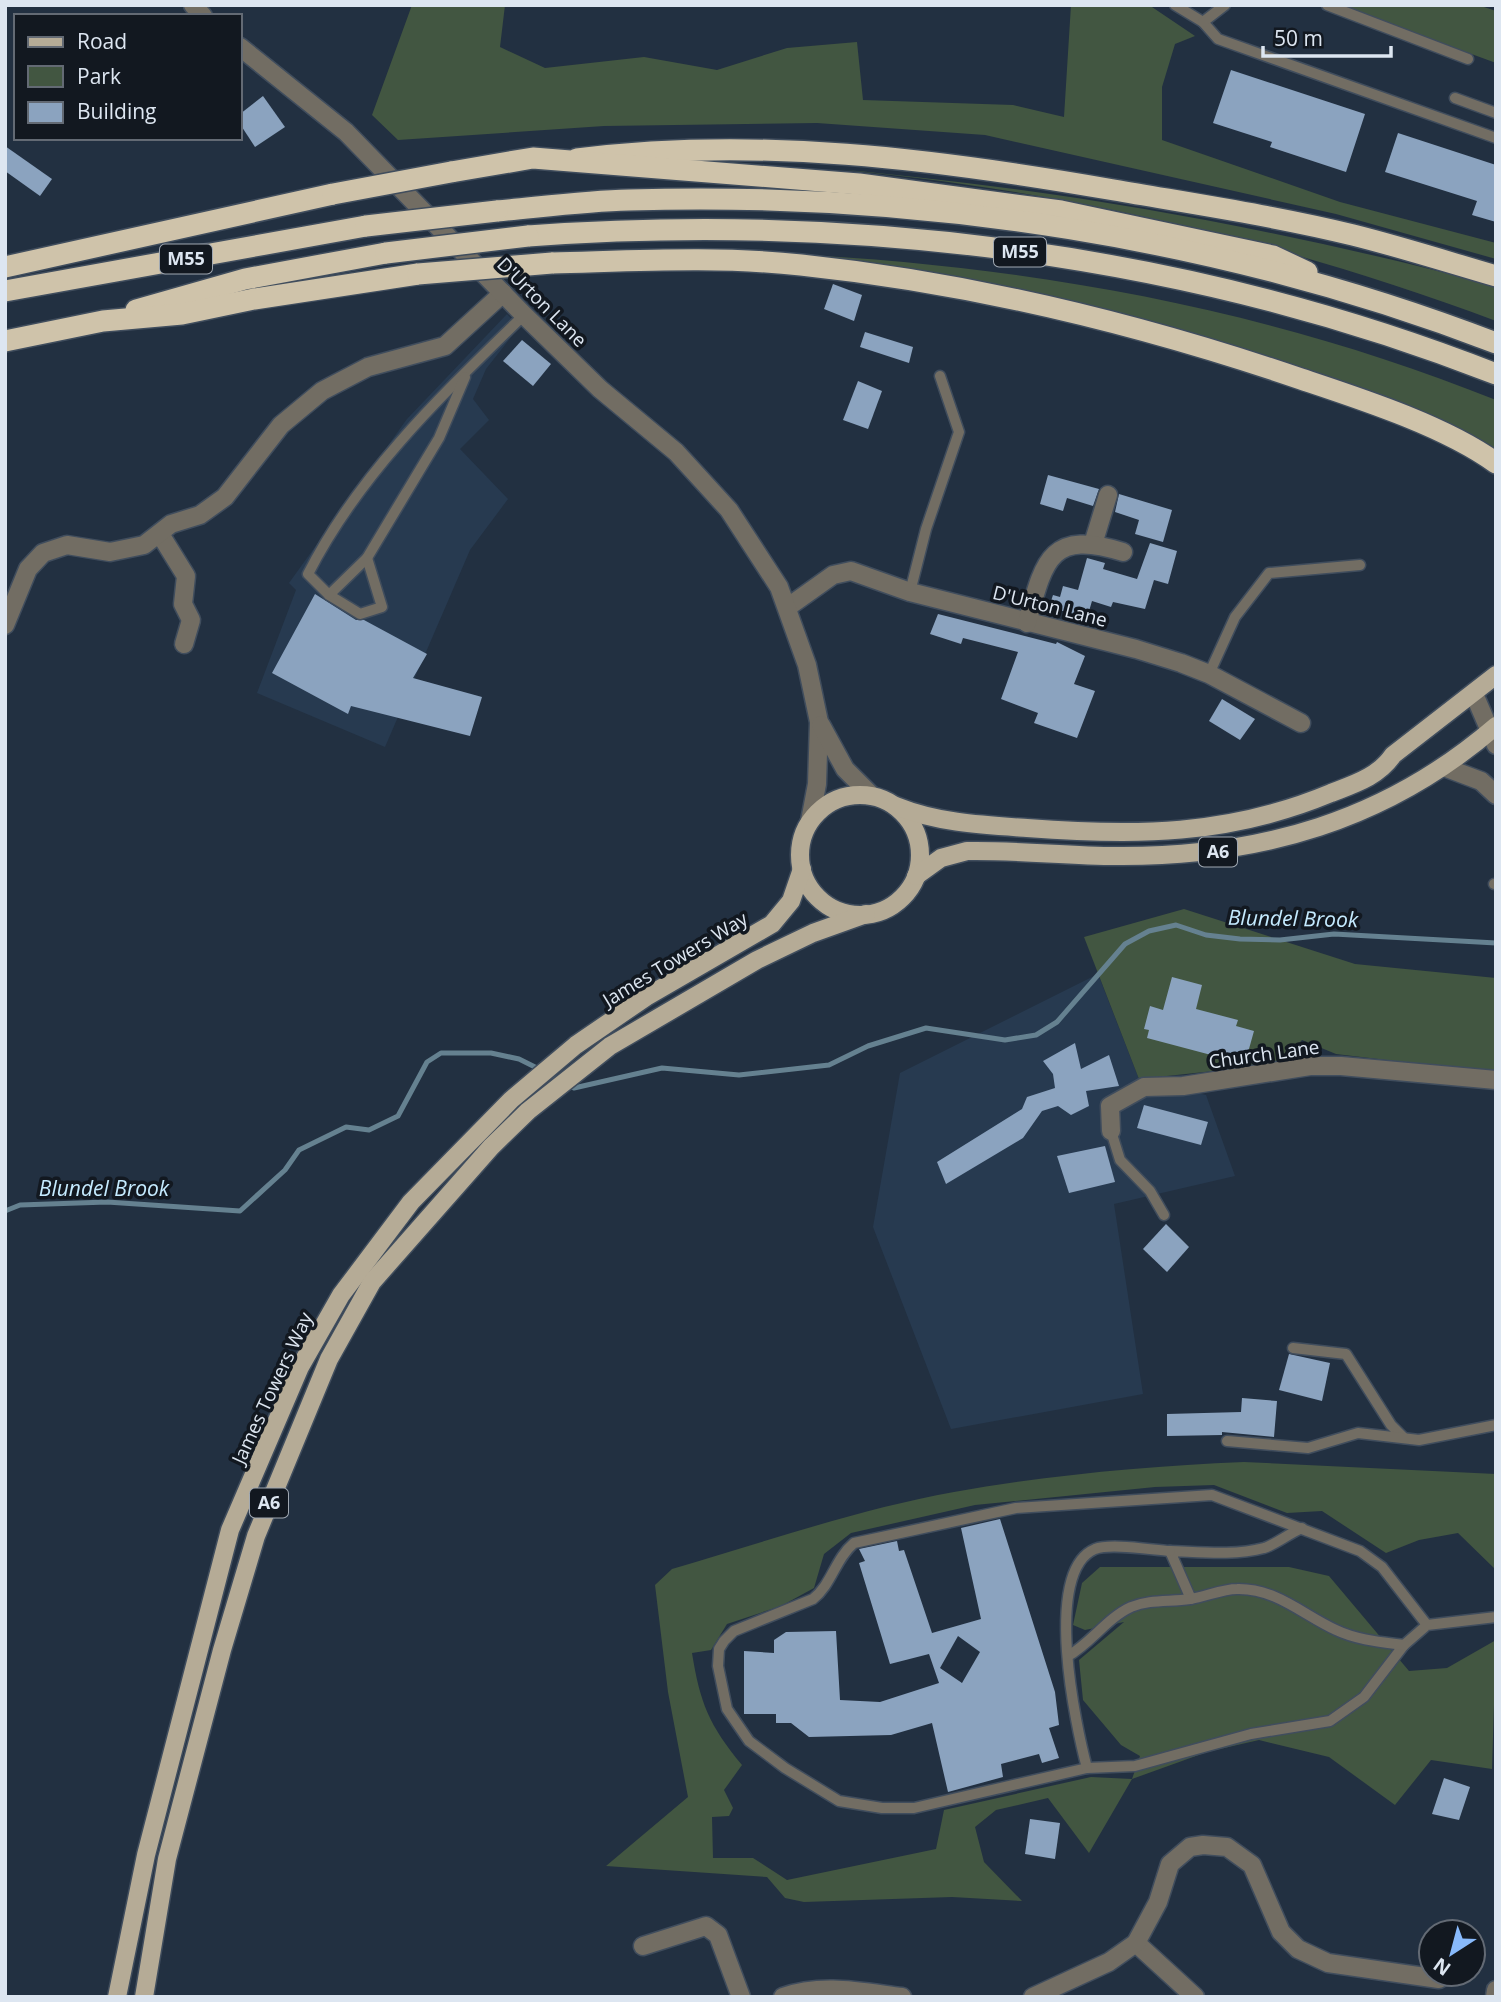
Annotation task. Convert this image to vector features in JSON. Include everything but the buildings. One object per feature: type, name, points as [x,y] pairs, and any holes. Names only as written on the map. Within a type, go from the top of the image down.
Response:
[{"type":"highway","name":"M55","points":[[577,159],[642,151],[793,150],[994,169],[1354,235],[1496,276]]},
{"type":"highway","name":"M55","points":[[5,267],[334,194],[533,158],[577,159],[643,167],[794,177],[1061,211],[1273,256],[1350,293]]},
{"type":"highway","name":"M55","points":[[5,291],[366,226],[628,200],[748,200],[973,215],[1111,237],[1206,257],[1350,293],[1496,343]]},
{"type":"highway","name":"M55","points":[[103,321],[170,298],[245,279],[386,253],[528,236],[702,230],[815,232],[883,235],[1053,256],[1201,283],[1392,337],[1496,374]]},
{"type":"highway","name":"M55","points":[[5,261],[52,256]]},
{"type":"highway","name":"M55","points":[[5,341],[103,321],[182,314],[254,299],[418,274],[552,262],[721,260],[800,265],[987,294],[1123,325],[1256,364],[1392,412],[1458,441],[1496,463]]},
{"type":"main road","name":"A6","points":[[802,869],[801,844],[810,821],[822,808],[837,799],[854,795],[872,796],[896,806],[953,822],[1131,834],[1211,828],[1283,811],[1382,770],[1392,755],[1496,675]]},
{"type":"main road","name":"A6","points":[[866,914],[891,906],[902,898],[916,876],[941,858],[967,851],[1167,856],[1250,847],[1340,821],[1444,767],[1494,734]]},
{"type":"main road","points":[[896,806],[909,821],[918,838],[920,857],[916,876]]},
{"type":"main road","points":[[802,869],[819,898],[849,914],[866,914]]},
{"type":"main road","name":"James Towers Way","points":[[117,1997],[146,1856],[230,1530],[300,1367],[341,1295],[411,1202],[518,1094],[576,1045],[646,997],[772,924],[791,901],[802,869]]},
{"type":"main road","name":"James Towers Way","points":[[144,1997],[167,1859],[222,1650],[256,1536],[329,1359],[372,1282],[491,1147],[556,1088],[610,1046],[757,960],[813,933],[866,914]]},
{"type":"street","name":"D'Urton Lane","points":[[242,49],[346,132],[600,390],[676,452],[708,484],[754,545],[788,607],[807,665],[819,722],[817,784],[810,821]]},
{"type":"street","points":[[5,625],[28,569],[43,553],[67,545],[110,552],[144,545],[171,524],[200,515],[225,497],[281,425],[322,391],[368,367],[445,346],[503,293]]},
{"type":"street","points":[[1093,544],[1108,495]]},
{"type":"street","points":[[160,534],[187,576],[183,604],[191,620],[184,644]]},
{"type":"street","points":[[1027,623],[1039,580],[1049,561],[1072,545],[1093,544],[1123,552]]},
{"type":"street","name":"D'Urton Lane","points":[[788,607],[841,572],[863,575],[909,592],[1136,649],[1209,674],[1301,723]]},
{"type":"street","points":[[1474,694],[1494,734]]},
{"type":"street","name":"D'Urton Lane","points":[[819,722],[845,769],[872,796]]},
{"type":"street","points":[[1444,767],[1481,781],[1496,795]]},
{"type":"street","name":"Church Lane","points":[[1111,1131],[1110,1106],[1144,1087],[1183,1086],[1320,1066],[1496,1080]]},
{"type":"street","points":[[1033,1997],[1109,1962],[1136,1943],[1158,1902],[1170,1864],[1177,1854],[1189,1847],[1215,1845],[1241,1854],[1252,1865],[1281,1932],[1298,1949],[1328,1963],[1417,1976]]},
{"type":"street","points":[[643,1946],[706,1926],[718,1935],[741,1997]]},
{"type":"street","points":[[1136,1943],[1195,1997]]},
{"type":"street","points":[[783,1997],[808,1989],[902,1997]]},
{"type":"street","points":[[1495,1997],[1496,1990]]},
{"type":"lane","points":[[1175,5],[1203,22],[1218,39],[1496,138]]},
{"type":"lane","points":[[1203,22],[1225,5]]},
{"type":"lane","points":[[1327,5],[1468,59]]},
{"type":"lane","points":[[1455,98],[1496,113]]},
{"type":"lane","points":[[366,558],[382,607],[360,614],[329,595],[307,574],[326,538],[398,440],[524,315]]},
{"type":"lane","points":[[329,595],[366,558],[439,438],[468,370]]},
{"type":"lane","points":[[909,592],[926,529],[958,432],[940,376]]},
{"type":"lane","points":[[1209,674],[1235,617],[1269,573],[1360,565]]},
{"type":"lane","points":[[1111,1131],[1120,1160],[1150,1191],[1164,1215]]},
{"type":"lane","points":[[1293,1348],[1346,1354],[1391,1425],[1404,1438]]},
{"type":"lane","points":[[1227,1441],[1308,1448],[1358,1433],[1419,1440],[1496,1425]]},
{"type":"lane","points":[[1427,1625],[1382,1567],[1360,1551],[1212,1495],[1016,1508],[854,1543],[843,1552],[823,1591],[813,1599],[734,1631],[719,1649],[718,1665],[727,1709],[749,1741],[839,1801],[859,1807],[914,1808],[1087,1769],[1135,1766],[1251,1734],[1330,1721],[1364,1697],[1404,1645],[1427,1625],[1496,1617]]},
{"type":"lane","points":[[1087,1769],[1073,1718],[1067,1619],[1071,1582],[1086,1556],[1096,1549],[1238,1552],[1267,1548],[1283,1536],[1302,1528]]},
{"type":"lane","points":[[1170,1551],[1191,1599]]},
{"type":"lane","points":[[1068,1656],[1083,1648],[1113,1619],[1131,1607],[1238,1589],[1287,1600],[1336,1630],[1365,1639],[1404,1645]]},
{"type":"shaded area","points":[[507,314],[519,327],[486,369],[473,399],[489,420],[460,449],[508,499],[470,550],[385,747],[257,693],[296,590],[289,583],[407,419]]},
{"type":"shaded area","points":[[1098,974],[1139,1079],[1206,1095],[1235,1176],[1114,1204],[1143,1394],[951,1429],[873,1227],[900,1073]]},
{"type":"green space","points":[[412,5],[505,5],[500,47],[545,68],[644,57],[717,70],[787,48],[857,42],[863,100],[1013,105],[1064,117],[1071,5],[1149,5],[1195,36],[1175,44],[1162,87],[1162,140],[1340,202],[1496,243],[1496,259],[1336,214],[985,135],[817,123],[604,126],[398,140],[372,115]]},
{"type":"green space","points":[[1338,5],[1478,5],[1496,11],[1496,63]]},
{"type":"green space","points":[[811,167],[1071,197],[1241,227],[1411,264],[1496,286],[1496,321],[1328,264],[1159,220],[987,188]]},
{"type":"green space","points":[[789,254],[970,269],[1059,281],[1148,297],[1324,340],[1411,368],[1496,400],[1496,452],[1315,375]]},
{"type":"green space","points":[[1184,909],[1355,964],[1496,978],[1496,1073],[1336,1054],[1302,1040],[1280,1064],[1139,1079],[1084,937]]},
{"type":"green space","points":[[1244,1462],[1496,1474],[1496,1570],[1458,1533],[1419,1540],[1386,1553],[1322,1511],[1287,1513],[1214,1485],[1155,1487],[975,1505],[851,1533],[824,1554],[814,1588],[781,1606],[727,1624],[711,1650],[692,1653],[708,1713],[721,1738],[742,1765],[724,1790],[733,1808],[729,1816],[712,1817],[713,1858],[753,1858],[787,1880],[936,1849],[944,1810],[1091,1777],[1132,1779],[1089,1853],[1048,1798],[996,1810],[975,1827],[984,1862],[1022,1901],[952,1897],[804,1902],[785,1898],[767,1877],[606,1866],[688,1797],[668,1692],[655,1585],[672,1569],[883,1507],[954,1492],[1062,1476]]},
{"type":"green space","points":[[1100,1567],[1289,1567],[1329,1576],[1409,1671],[1447,1668],[1496,1640],[1492,1769],[1431,1760],[1395,1805],[1329,1757],[1259,1740],[1207,1752],[1132,1779],[1140,1756],[1121,1745],[1083,1700],[1079,1660],[1124,1622],[1085,1630],[1073,1625],[1082,1583]]},
{"type":"waterway","name":"Blundel Brook","points":[[548,1074],[574,1088],[662,1068],[739,1075],[829,1065],[868,1046],[926,1028],[1005,1040],[1036,1035],[1057,1022],[1125,944],[1149,931],[1176,925],[1206,935],[1240,939],[1280,940],[1334,934],[1496,943]]},
{"type":"waterway","points":[[5,1211],[20,1205],[107,1202],[240,1211],[285,1170],[299,1150],[346,1127],[369,1130],[398,1116],[427,1062],[441,1053],[491,1053],[519,1059],[539,1069]]}]
